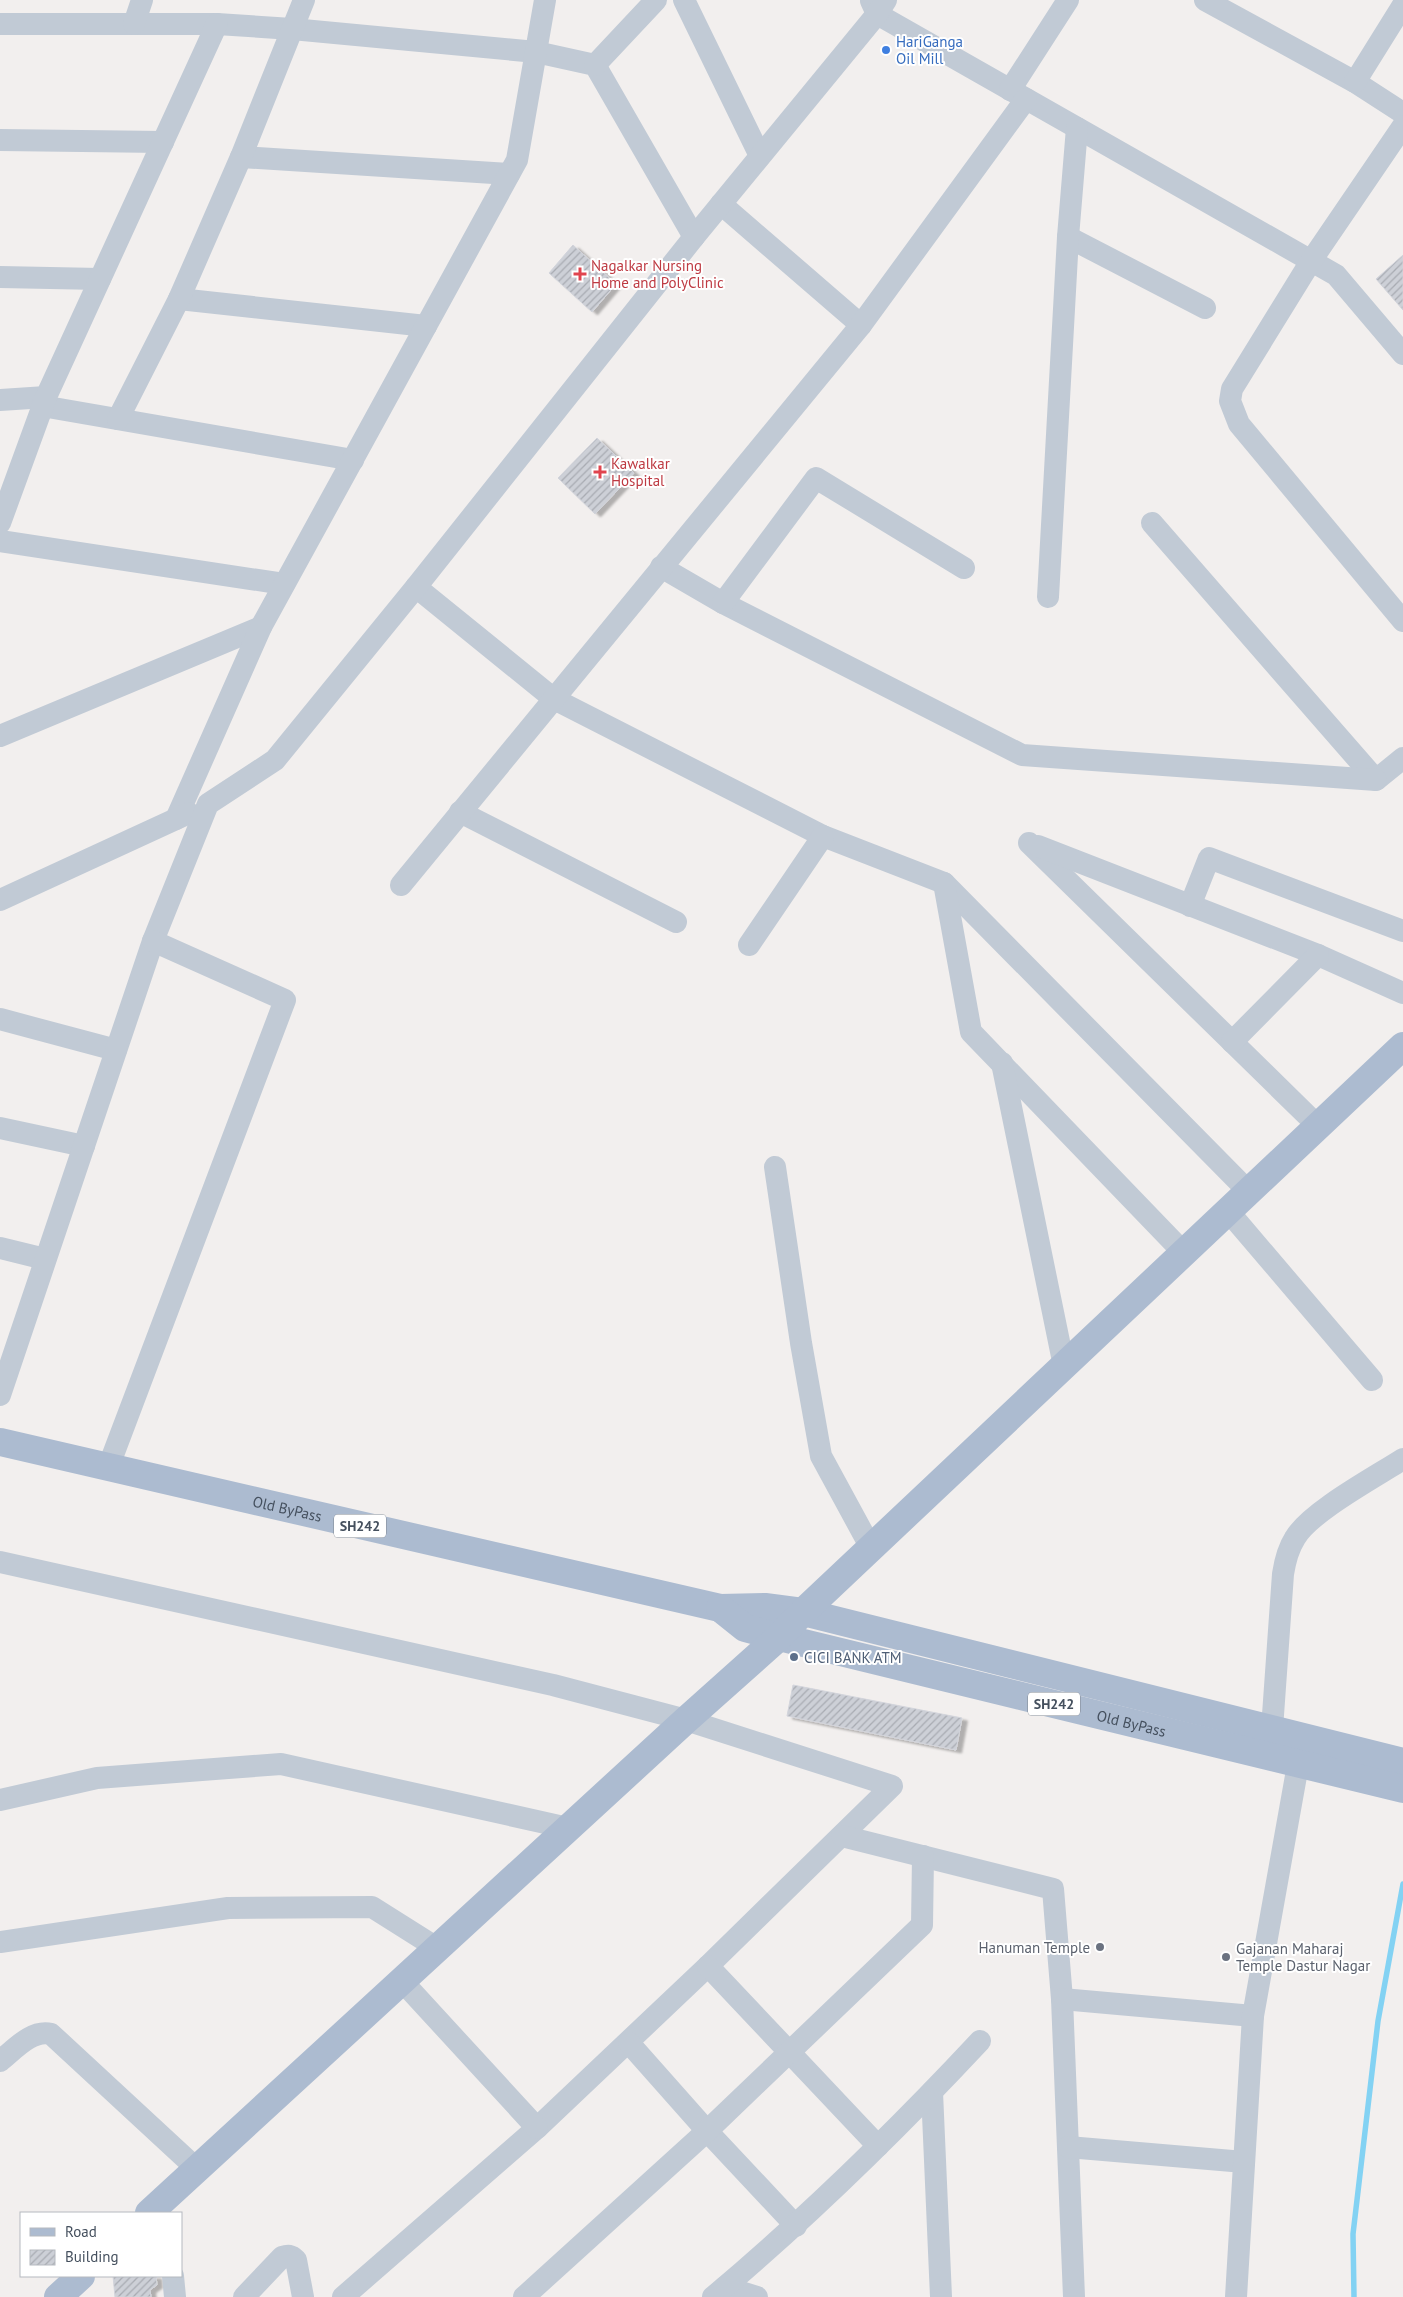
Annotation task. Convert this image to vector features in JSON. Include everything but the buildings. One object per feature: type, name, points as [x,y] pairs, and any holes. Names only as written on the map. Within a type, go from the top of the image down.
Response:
[{"type":"main road","points":[[162,2208],[197,2169],[686,1720],[780,1637],[803,1612],[1403,1046]]},
{"type":"main road","name":"Old ByPass","points":[[0,1442],[720,1608],[765,1607],[803,1612],[1402,1761]]},
{"type":"main road","name":"Old ByPass","points":[[720,1608],[745,1628],[1399,1788]]},
{"type":"main road","points":[[58,2297],[80,2277]]},
{"type":"street","points":[[134,24],[142,0]]},
{"type":"street","points":[[118,419],[179,299],[241,157],[304,0]]},
{"type":"street","points":[[176,819],[261,627],[517,160],[546,0]]},
{"type":"street","points":[[595,65],[656,0]]},
{"type":"street","points":[[684,0],[760,156]]},
{"type":"street","points":[[401,884],[861,325],[1018,94],[1068,0]]},
{"type":"street","points":[[1205,0],[1242,8],[1403,113]]},
{"type":"street","points":[[0,900],[208,804],[275,760],[416,587],[878,5],[1018,94],[1336,275],[1403,354]]},
{"type":"street","points":[[1355,82],[1403,5]]},
{"type":"street","points":[[0,24],[217,24],[292,28],[536,52],[595,65],[694,237]]},
{"type":"street","points":[[2,512],[44,402],[217,24]]},
{"type":"street","points":[[1403,126],[1311,261],[1232,389],[1230,401],[1239,424],[1403,621]]},
{"type":"street","points":[[1048,597],[1068,237],[1077,128]]},
{"type":"street","points":[[0,140],[163,142]]},
{"type":"street","points":[[241,157],[509,174]]},
{"type":"street","points":[[721,204],[861,325]]},
{"type":"street","points":[[1068,237],[1205,308]]},
{"type":"street","points":[[0,277],[100,279]]},
{"type":"street","points":[[179,299],[426,326]]},
{"type":"street","points":[[0,400],[44,402],[118,419],[353,460]]},
{"type":"street","points":[[723,603],[816,478],[964,568]]},
{"type":"street","points":[[1152,523],[1376,780]]},
{"type":"street","points":[[0,541],[284,584]]},
{"type":"street","points":[[660,568],[723,603],[1022,755],[1376,780],[1403,758]]},
{"type":"street","points":[[416,587],[554,699],[823,836],[944,883],[1249,1192]]},
{"type":"street","points":[[0,736],[261,627]]},
{"type":"street","points":[[0,1395],[153,941],[208,804]]},
{"type":"street","points":[[460,812],[676,922]]},
{"type":"street","points":[[749,945],[823,836]]},
{"type":"street","points":[[1318,1126],[1029,843],[1318,955],[1403,993]]},
{"type":"street","points":[[1190,906],[1209,858],[1403,931]]},
{"type":"street","points":[[944,883],[971,1032],[1184,1253]]},
{"type":"street","points":[[108,1468],[285,1000],[153,941]]},
{"type":"street","points":[[1232,1042],[1318,955]]},
{"type":"street","points":[[0,1019],[116,1050]]},
{"type":"street","points":[[1002,1063],[1064,1366]]},
{"type":"street","points":[[0,1128],[84,1146]]},
{"type":"street","points":[[775,1167],[801,1343],[821,1456],[871,1548]]},
{"type":"street","points":[[1228,1211],[1372,1380]]},
{"type":"street","points":[[0,1248],[46,1259]]},
{"type":"street","points":[[1272,1729],[1283,1574],[1287,1554],[1296,1536],[1310,1519],[1403,1459]]},
{"type":"street","points":[[0,1562],[553,1685],[686,1720],[892,1786],[629,2043],[537,2128],[343,2297]]},
{"type":"street","points":[[1236,2297],[1253,2016],[1297,1763],[1304,1737]]},
{"type":"street","points":[[0,1800],[97,1778],[281,1764],[568,1828]]},
{"type":"street","points":[[842,1836],[1053,1889],[1062,1999],[1074,2297]]},
{"type":"street","points":[[524,2297],[707,2131],[922,1925],[923,1856]]},
{"type":"street","points":[[0,1942],[228,1908],[372,1907],[437,1948]]},
{"type":"street","points":[[708,1966],[878,2146]]},
{"type":"street","points":[[402,1981],[537,2128]]},
{"type":"street","points":[[1062,1999],[1253,2016]]},
{"type":"street","points":[[0,2062],[32,2036],[43,2032],[51,2034],[197,2169]]},
{"type":"street","points":[[719,2292],[796,2226],[932,2092],[980,2040]]},
{"type":"street","points":[[629,2043],[707,2131],[796,2226]]},
{"type":"street","points":[[932,2092],[941,2297]]},
{"type":"street","points":[[1068,2147],[1244,2162]]},
{"type":"street","points":[[244,2297],[286,2255],[292,2256],[296,2260],[303,2297]]},
{"type":"street","points":[[174,2277],[175,2297]]},
{"type":"street","points":[[719,2292],[757,2297]]},
{"type":"waterway","points":[[1354,2297],[1353,2234],[1378,2021],[1403,1884]]},
{"type":"place","name":"HariGanga Oil Mill","points":[[886,50]]},
{"type":"place","name":"Nagalkar Nursing Home and PolyClinic","points":[[580,274]]},
{"type":"place","name":"Kawalkar Hospital","points":[[600,472]]},
{"type":"place","name":"CICI BANK ATM","points":[[794,1657]]},
{"type":"place","name":"Hanuman Temple","points":[[1100,1947]]},
{"type":"place","name":"Gajanan Maharaj Temple Dastur Nagar","points":[[1226,1957]]}]
